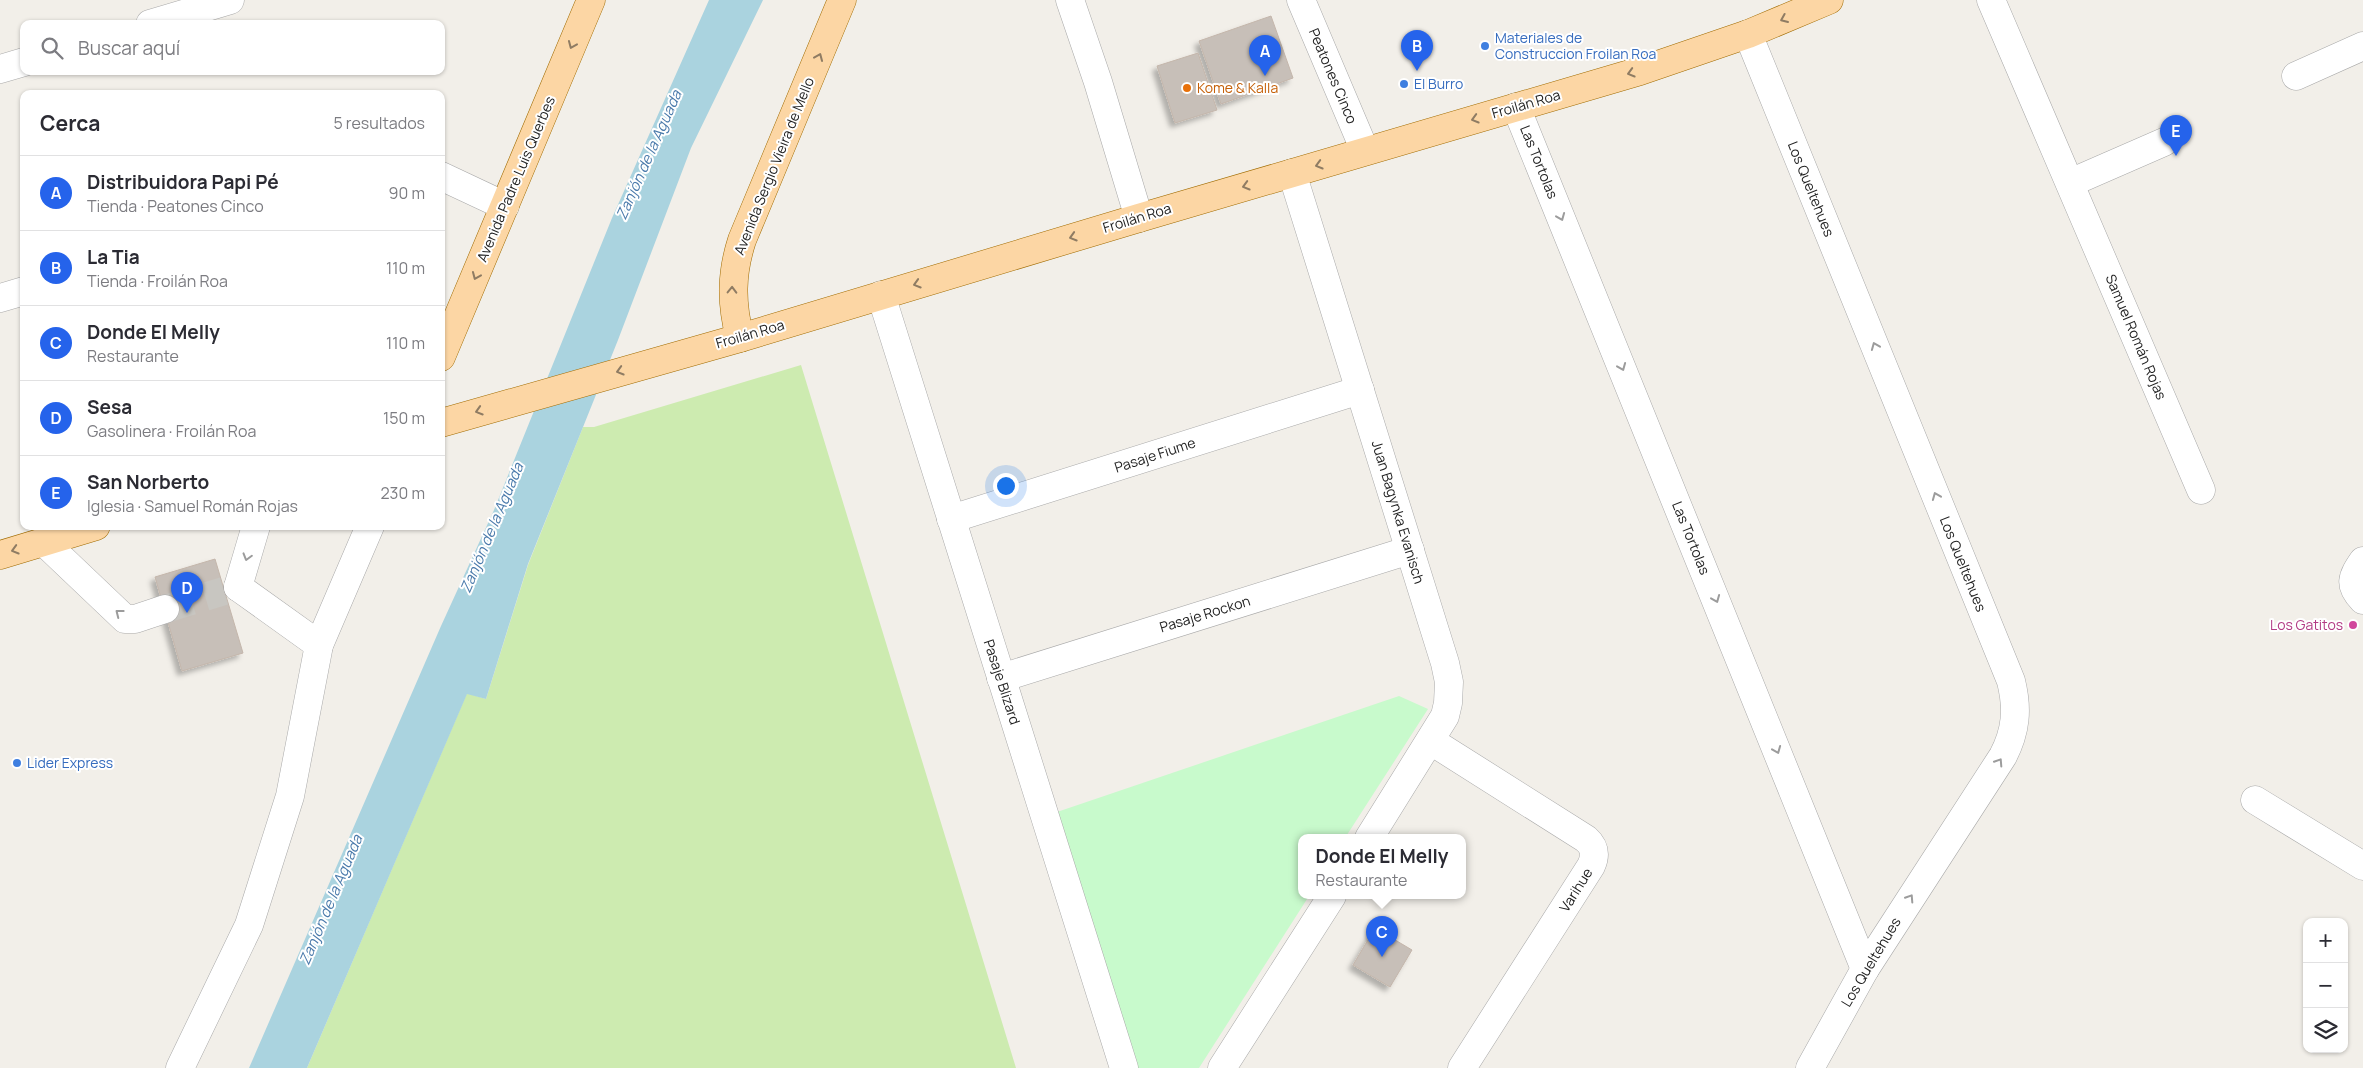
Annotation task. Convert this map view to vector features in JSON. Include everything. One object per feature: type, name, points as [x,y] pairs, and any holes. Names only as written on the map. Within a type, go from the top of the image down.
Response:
[{"type":"main road","name":"Avenida Padre Luis Querbes","points":[[445,348],[591,0]]},
{"type":"main road","name":"Avenida Sergio Vieira de Mello","points":[[740,338],[732,296],[736,258],[842,0]]},
{"type":"main road","name":"Froilán Roa","points":[[445,422],[740,338],[1292,172],[1676,60],[1748,34],[1829,0]]},
{"type":"main road","points":[[0,555],[83,530]]},
{"type":"street","points":[[163,20],[230,0]]},
{"type":"street","points":[[1070,0],[1098,82],[1139,218]]},
{"type":"street","name":"Peatones Cinco","points":[[1301,0],[1365,151]]},
{"type":"street","name":"Samuel Román Rojas","points":[[1990,0],[2202,490]]},
{"type":"street","name":"Los Queltehues","points":[[1748,34],[2011,681],[2016,702],[2015,724],[2011,741],[2003,756],[1865,969],[1810,1068]]},
{"type":"street","points":[[2296,76],[2363,46]]},
{"type":"street","points":[[0,69],[20,63]]},
{"type":"street","name":"Las Tortolas","points":[[1516,107],[1865,969]]},
{"type":"street","points":[[2070,183],[2164,142]]},
{"type":"street","name":"Juan Bagynka Evanisch","points":[[1292,172],[1410,550],[1449,682],[1445,716],[1372,834]]},
{"type":"street","points":[[445,178],[505,206]]},
{"type":"street","points":[[0,298],[20,292]]},
{"type":"street","name":"Pasaje Blizard","points":[[880,295],[1124,1068]]},
{"type":"street","name":"Pasaje Fiume","points":[[951,519],[1360,390]]},
{"type":"street","points":[[254,530],[231,589],[318,645]]},
{"type":"street","points":[[180,1068],[249,925],[290,796],[318,645],[368,530]]},
{"type":"street","points":[[44,542],[125,619],[164,610]]},
{"type":"street","name":"Pasaje Rockon","points":[[1001,678],[1410,550]]},
{"type":"street","points":[[2363,561],[2353,575],[2356,593],[2363,600]]},
{"type":"street","name":"Varihue","points":[[1431,741],[1586,839],[1594,851],[1594,859],[1591,866],[1462,1068]]},
{"type":"street","points":[[2255,800],[2363,866]]},
{"type":"street","points":[[1222,1068],[1330,899]]},
{"type":"green space","points":[[801,365],[1016,1068],[307,1068],[467,693],[486,699],[528,565],[583,427],[594,427]]},
{"type":"green space","points":[[1399,696],[1428,709],[1348,834],[1298,834],[1298,899],[1307,899],[1199,1068],[1135,1068],[1057,812]]},
{"type":"water","name":"Zanjón de la Aguada","points":[[709,0],[763,0],[691,148],[618,340],[528,564],[486,699],[467,694],[307,1068],[249,1068],[441,626],[494,510],[612,218]]},
{"type":"building","points":[[1271,16],[1293,78],[1221,104],[1199,41]]},
{"type":"building","name":"Kome & Kalla","points":[[1198,53],[1217,110],[1175,123],[1157,66]]},
{"type":"building","points":[[215,559],[243,653],[182,671],[155,577]]},
{"type":"building","points":[[1375,928],[1412,950],[1390,987],[1353,965]]},
{"type":"tunnel","points":[[165,609],[224,591]]},
{"type":"place","name":"Materiales de Construccion Froilan Roa","points":[[1485,46]]},
{"type":"place","name":"La Tia","points":[[1417,71]]},
{"type":"place","name":"Distribuidora Papi Pé","points":[[1265,76]]},
{"type":"place","name":"El Burro","points":[[1404,84]]},
{"type":"place","name":"Kome & Kalla","points":[[1187,88]]},
{"type":"place","name":"San Norberto","points":[[2176,156]]},
{"type":"place","name":"Sesa","points":[[187,613]]},
{"type":"place","name":"Los Gatitos","points":[[2353,625]]},
{"type":"place","name":"Lider Express","points":[[17,763]]},
{"type":"place","name":"Donde El Melly","points":[[1382,957]]}]
